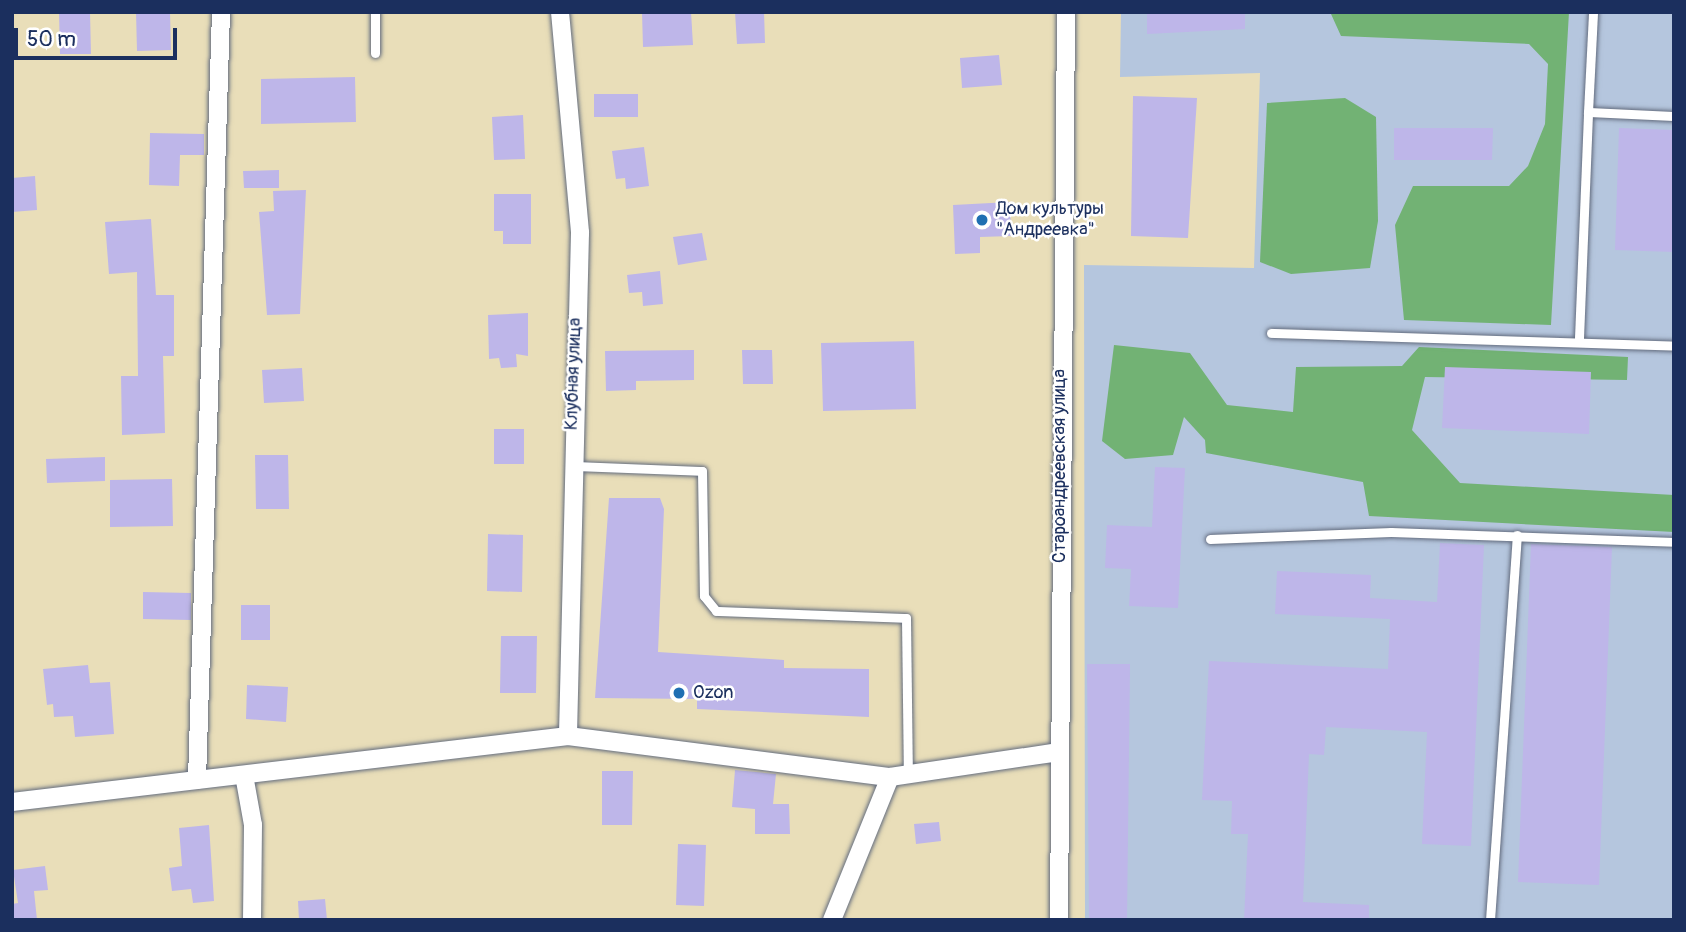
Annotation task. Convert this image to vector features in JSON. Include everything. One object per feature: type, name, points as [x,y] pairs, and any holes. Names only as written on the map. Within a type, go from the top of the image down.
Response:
[{"type":"street","points":[[197,779],[221,12]]},
{"type":"street","name":"Клубная улица","points":[[560,12],[580,233],[572,466],[568,736]]},
{"type":"street","name":"Староандреевская улица","points":[[1059,920],[1066,12]]},
{"type":"street","points":[[12,802],[568,736],[890,777],[1059,752]]},
{"type":"street","points":[[244,775],[253,825],[252,920]]},
{"type":"street","points":[[832,920],[890,777]]},
{"type":"lane","points":[[375,12],[375,53]]},
{"type":"lane","points":[[1579,338],[1593,12]]},
{"type":"lane","points":[[1588,112],[1674,116]]},
{"type":"lane","points":[[1271,333],[1579,338],[1674,346]]},
{"type":"lane","points":[[572,466],[702,471],[704,596],[716,611],[906,618],[908,775]]},
{"type":"lane","points":[[1490,920],[1517,535]]},
{"type":"lane","points":[[1210,539],[1517,535],[1674,542]]},
{"type":"shaded area","points":[[1121,12],[1674,12],[1674,920],[1085,920],[1084,265],[1254,268],[1260,73],[1120,77]]},
{"type":"green space","points":[[1569,12],[1551,325],[1404,320],[1395,225],[1413,186],[1509,186],[1528,166],[1545,124],[1548,64],[1529,44],[1341,36],[1331,14]]},
{"type":"green space","points":[[1345,98],[1376,117],[1378,221],[1370,268],[1291,274],[1260,262],[1267,103]]},
{"type":"green space","points":[[1114,345],[1190,353],[1227,405],[1293,412],[1296,367],[1402,366],[1419,347],[1628,357],[1627,380],[1425,377],[1412,430],[1460,483],[1674,495],[1674,532],[1369,516],[1363,482],[1206,453],[1205,440],[1184,417],[1173,455],[1125,459],[1102,441]]},
{"type":"building","points":[[59,12],[90,12],[91,54],[60,54]]},
{"type":"building","points":[[136,12],[170,12],[171,50],[137,51]]},
{"type":"building","points":[[642,12],[691,12],[693,45],[643,47]]},
{"type":"building","points":[[735,12],[764,12],[765,43],[737,44]]},
{"type":"building","points":[[1147,12],[1245,12],[1245,29],[1147,34]]},
{"type":"building","points":[[999,55],[1002,85],[962,88],[960,58]]},
{"type":"building","points":[[355,77],[356,122],[261,124],[261,79]]},
{"type":"building","points":[[594,94],[638,94],[638,117],[594,117]]},
{"type":"building","points":[[1133,96],[1197,98],[1188,238],[1131,236]]},
{"type":"building","points":[[523,115],[525,159],[494,160],[492,117]]},
{"type":"building","points":[[1394,128],[1493,128],[1492,160],[1394,160]]},
{"type":"building","points":[[1619,128],[1674,130],[1674,252],[1615,250]]},
{"type":"building","points":[[150,133],[204,134],[204,155],[180,155],[179,186],[149,185]]},
{"type":"building","points":[[644,147],[649,186],[626,189],[625,178],[616,179],[612,151]]},
{"type":"building","points":[[279,170],[279,188],[244,188],[243,171]]},
{"type":"building","points":[[35,176],[37,210],[12,212],[12,178]]},
{"type":"building","points":[[306,190],[300,314],[267,315],[259,212],[274,211],[273,191]]},
{"type":"building","points":[[494,194],[531,194],[531,244],[503,244],[503,231],[494,231]]},
{"type":"building","name":"Дом культуры \"Андреевка\"","points":[[1010,202],[1011,236],[980,237],[980,253],[955,254],[953,205]]},
{"type":"building","points":[[151,219],[156,295],[174,295],[174,356],[163,356],[165,433],[122,435],[121,376],[138,376],[137,272],[109,274],[105,222]]},
{"type":"building","points":[[702,233],[707,260],[678,265],[673,237]]},
{"type":"building","points":[[660,271],[663,304],[643,306],[642,292],[629,293],[627,275]]},
{"type":"building","points":[[528,313],[528,356],[516,354],[517,367],[501,368],[499,358],[489,359],[488,315]]},
{"type":"building","points":[[914,341],[916,409],[823,411],[821,343]]},
{"type":"building","points":[[694,350],[694,380],[636,381],[636,390],[606,391],[605,351]]},
{"type":"building","points":[[742,350],[772,350],[773,384],[743,384]]},
{"type":"building","points":[[1445,367],[1591,372],[1589,434],[1442,428]]},
{"type":"building","points":[[302,368],[304,401],[264,403],[262,370]]},
{"type":"building","points":[[494,429],[524,429],[524,464],[494,464]]},
{"type":"building","points":[[255,455],[288,455],[289,509],[256,509]]},
{"type":"building","points":[[105,457],[105,481],[47,483],[46,459]]},
{"type":"building","points":[[1155,467],[1185,468],[1178,608],[1129,606],[1131,569],[1105,568],[1107,525],[1152,527]]},
{"type":"building","points":[[172,479],[173,526],[110,527],[110,480]]},
{"type":"building","points":[[609,498],[660,498],[664,509],[658,652],[784,660],[784,668],[869,669],[869,717],[697,709],[697,699],[595,698]]},
{"type":"building","points":[[488,534],[523,535],[522,592],[487,591]]},
{"type":"building","points":[[1440,543],[1484,545],[1471,846],[1422,844],[1427,732],[1326,727],[1324,755],[1309,754],[1303,902],[1369,905],[1369,920],[1244,920],[1248,834],[1231,834],[1232,801],[1202,800],[1209,661],[1388,669],[1390,619],[1275,614],[1277,571],[1371,575],[1370,598],[1437,602]]},
{"type":"building","points":[[1531,544],[1612,547],[1599,885],[1518,882]]},
{"type":"building","points":[[143,592],[191,593],[191,620],[143,619]]},
{"type":"building","points":[[241,605],[270,605],[270,640],[241,640]]},
{"type":"building","points":[[501,636],[537,636],[536,693],[500,693]]},
{"type":"building","points":[[1087,664],[1130,664],[1127,920],[1089,920]]},
{"type":"building","points":[[88,665],[90,683],[110,682],[114,734],[75,737],[73,716],[54,717],[53,704],[47,705],[43,669]]},
{"type":"building","points":[[247,685],[288,687],[286,722],[246,719]]},
{"type":"building","points":[[735,770],[776,774],[773,804],[789,804],[790,834],[755,834],[755,809],[732,807]]},
{"type":"building","points":[[602,771],[633,771],[632,825],[602,825]]},
{"type":"building","points":[[939,822],[941,841],[916,844],[914,824]]},
{"type":"building","points":[[209,825],[214,901],[193,903],[191,889],[172,891],[169,868],[182,866],[179,828]]},
{"type":"building","points":[[678,844],[706,845],[704,906],[676,905]]},
{"type":"building","points":[[45,866],[48,890],[34,891],[37,920],[12,920],[12,904],[18,903],[13,870]]},
{"type":"building","points":[[325,899],[327,920],[299,920],[298,901]]},
{"type":"place","name":"Дом культуры \"Андреевка\"","points":[[982,220]]},
{"type":"place","name":"Ozon","points":[[679,693]]}]
